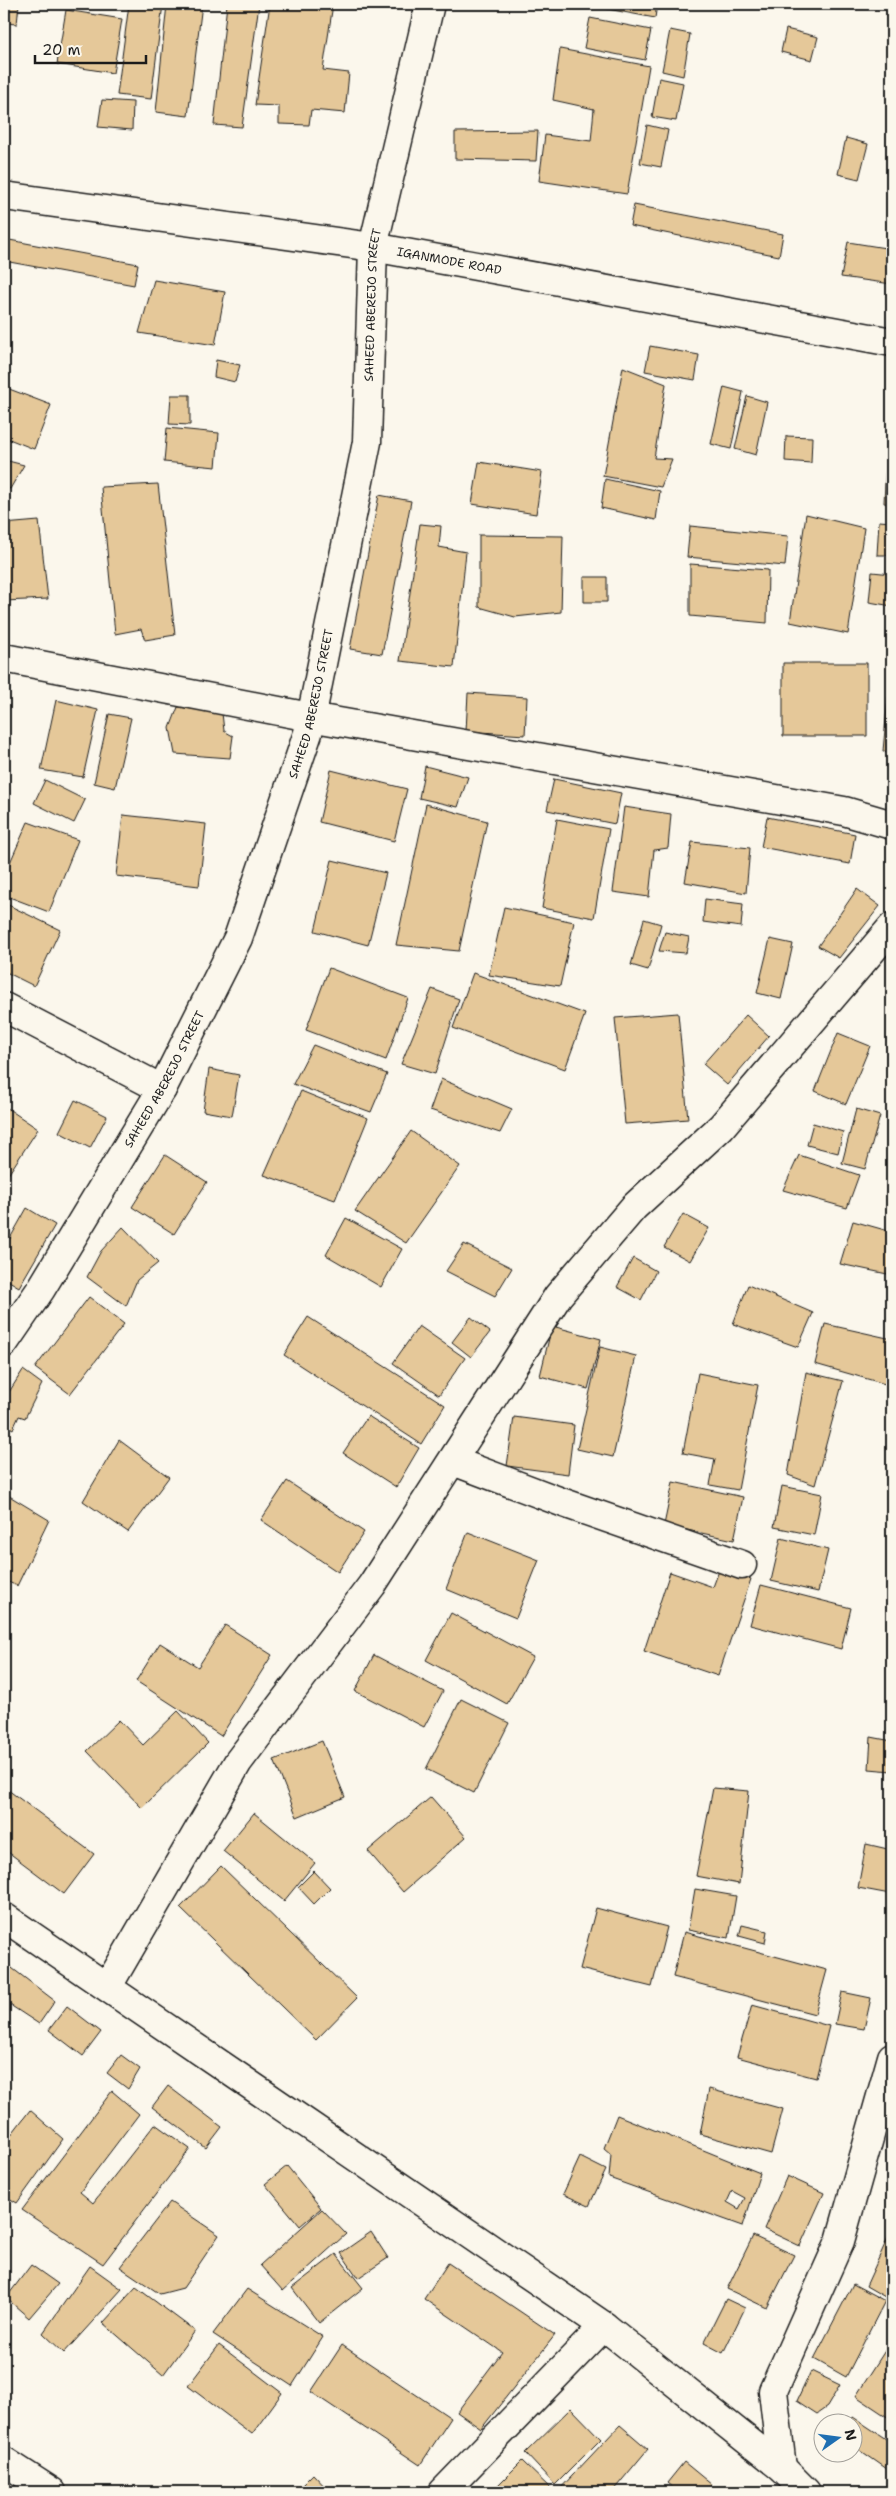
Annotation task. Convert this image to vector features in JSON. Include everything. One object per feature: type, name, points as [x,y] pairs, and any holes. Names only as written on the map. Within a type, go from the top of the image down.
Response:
[{"type":"street","name":"SAHEED ABEREJO STREET","points":[[4,1343],[41,1289],[162,1089],[238,938],[308,733],[367,442],[373,247],[430,4]]},
{"type":"street","name":"IGANMODE ROAD","points":[[4,196],[373,247],[892,342]]},
{"type":"street","points":[[4,658],[310,718],[844,811],[892,825]]},
{"type":"street","points":[[108,1986],[238,1762],[372,1585],[558,1296],[634,1207],[721,1127],[892,926]]},
{"type":"street","points":[[4,1007],[162,1089]]},
{"type":"street","points":[[453,1461],[564,1503],[742,1565]]},
{"type":"street","points":[[4,1917],[108,1986],[604,2326],[782,2468],[806,2492]]},
{"type":"street","points":[[782,2468],[773,2391],[840,2242],[892,2057]]},
{"type":"street","points":[[443,2492],[604,2326]]},
{"type":"street","points":[[4,2461],[52,2492]]},
{"type":"building","points":[[4,4],[19,4],[17,24],[4,23]]},
{"type":"building","points":[[129,4],[163,4],[151,99],[117,95]]},
{"type":"building","points":[[167,4],[202,4],[188,116],[156,112]]},
{"type":"building","points":[[227,4],[259,4],[242,127],[214,125]]},
{"type":"building","points":[[270,4],[333,4],[323,70],[349,73],[345,113],[311,110],[309,125],[279,124],[279,106],[255,105]]},
{"type":"building","points":[[581,4],[657,4],[655,18]]},
{"type":"building","points":[[66,10],[122,19],[113,73],[57,64]]},
{"type":"building","points":[[590,18],[651,30],[645,60],[584,48]]},
{"type":"building","points":[[786,29],[818,37],[812,60],[781,52]]},
{"type":"building","points":[[670,30],[690,34],[683,76],[662,71]]},
{"type":"building","points":[[560,49],[649,66],[627,194],[539,181],[545,135],[591,141],[594,109],[553,100]]},
{"type":"building","points":[[659,78],[683,83],[676,121],[652,117]]},
{"type":"building","points":[[102,100],[133,102],[132,130],[98,127]]},
{"type":"building","points":[[647,125],[668,130],[661,167],[640,163]]},
{"type":"building","points":[[538,131],[536,161],[455,159],[455,132]]},
{"type":"building","points":[[846,138],[868,144],[859,179],[838,174]]},
{"type":"building","points":[[634,205],[783,234],[779,256],[630,226]]},
{"type":"building","points":[[4,239],[138,264],[134,285],[4,261]]},
{"type":"building","points":[[848,242],[892,249],[892,284],[841,277]]},
{"type":"building","points":[[154,280],[225,292],[215,345],[139,333]]},
{"type":"building","points":[[650,346],[699,355],[695,380],[645,371]]},
{"type":"building","points":[[216,360],[240,365],[235,382],[214,377]]},
{"type":"building","points":[[623,367],[666,384],[654,458],[672,459],[661,487],[603,476]]},
{"type":"building","points":[[4,387],[51,405],[34,449],[4,437]]},
{"type":"building","points":[[724,387],[743,392],[731,449],[711,444]]},
{"type":"building","points":[[171,395],[190,395],[190,425],[169,424]]},
{"type":"building","points":[[747,396],[767,402],[756,455],[735,449]]},
{"type":"building","points":[[167,428],[219,433],[216,467],[164,462]]},
{"type":"building","points":[[786,436],[812,437],[811,463],[785,461]]},
{"type":"building","points":[[892,441],[892,504],[884,503],[886,461]]},
{"type":"building","points":[[4,460],[24,465],[10,489],[4,487]]},
{"type":"building","points":[[479,462],[542,472],[536,514],[472,504]]},
{"type":"building","points":[[605,479],[660,491],[656,520],[601,508]]},
{"type":"building","points":[[158,484],[175,635],[145,640],[141,629],[115,634],[101,487]]},
{"type":"building","points":[[379,495],[411,501],[382,654],[350,649]]},
{"type":"building","points":[[806,514],[864,528],[848,634],[790,622]]},
{"type":"building","points":[[39,521],[48,599],[4,601],[4,524]]},
{"type":"building","points":[[879,521],[892,522],[892,555],[877,555]]},
{"type":"building","points":[[420,524],[441,526],[439,547],[466,552],[454,667],[400,661]]},
{"type":"building","points":[[690,526],[788,536],[785,566],[687,557]]},
{"type":"building","points":[[479,535],[563,536],[561,612],[515,617],[479,607]]},
{"type":"building","points":[[690,564],[768,570],[767,623],[690,616]]},
{"type":"building","points":[[872,572],[892,574],[892,606],[869,602]]},
{"type":"building","points":[[584,577],[607,577],[607,602],[584,602]]},
{"type":"building","points":[[783,663],[867,663],[867,736],[783,736]]},
{"type":"building","points":[[468,693],[527,697],[525,735],[466,731]]},
{"type":"building","points":[[888,697],[892,697],[892,752],[883,751]]},
{"type":"building","points":[[56,700],[98,710],[83,777],[41,770]]},
{"type":"building","points":[[178,707],[222,713],[224,731],[233,736],[230,758],[175,754],[170,728]]},
{"type":"building","points":[[109,714],[131,718],[115,788],[94,783]]},
{"type":"building","points":[[425,766],[468,777],[458,807],[419,798]]},
{"type":"building","points":[[331,770],[407,789],[394,841],[319,822]]},
{"type":"building","points":[[554,779],[621,793],[615,824],[547,810]]},
{"type":"building","points":[[45,780],[85,800],[74,823],[34,803]]},
{"type":"building","points":[[426,804],[487,821],[459,951],[396,945]]},
{"type":"building","points":[[624,807],[671,814],[668,848],[654,850],[649,897],[613,892]]},
{"type":"building","points":[[123,815],[206,824],[199,886],[116,876]]},
{"type":"building","points":[[767,817],[855,834],[850,864],[761,847]]},
{"type":"building","points":[[557,819],[609,829],[594,918],[542,908]]},
{"type":"building","points":[[28,822],[78,840],[49,912],[4,895],[4,876]]},
{"type":"building","points":[[692,842],[750,848],[746,893],[685,882]]},
{"type":"building","points":[[332,860],[386,873],[368,945],[315,931]]},
{"type":"building","points":[[857,889],[880,906],[839,958],[818,946]]},
{"type":"building","points":[[705,899],[743,904],[741,927],[703,922]]},
{"type":"building","points":[[4,903],[60,930],[34,986],[4,971]]},
{"type":"building","points":[[504,907],[574,922],[560,986],[489,975]]},
{"type":"building","points":[[644,919],[661,924],[648,970],[631,965]]},
{"type":"building","points":[[665,932],[689,937],[686,953],[659,951]]},
{"type":"building","points":[[770,939],[793,944],[781,999],[757,993]]},
{"type":"building","points":[[329,968],[408,998],[386,1060],[306,1030]]},
{"type":"building","points":[[473,973],[585,1014],[565,1069],[453,1028]]},
{"type":"building","points":[[432,989],[459,999],[435,1074],[401,1064]]},
{"type":"building","points":[[678,1013],[688,1119],[625,1124],[615,1018]]},
{"type":"building","points":[[746,1015],[769,1036],[727,1085],[703,1064]]},
{"type":"building","points":[[838,1033],[870,1046],[846,1104],[815,1091]]},
{"type":"building","points":[[313,1045],[387,1074],[371,1112],[293,1084]]},
{"type":"building","points":[[209,1069],[239,1075],[232,1116],[203,1111]]},
{"type":"building","points":[[441,1079],[512,1109],[500,1133],[430,1110]]},
{"type":"building","points":[[301,1091],[368,1118],[335,1200],[264,1175]]},
{"type":"building","points":[[75,1100],[107,1116],[90,1148],[59,1132]]},
{"type":"building","points":[[4,1106],[38,1129],[4,1181]]},
{"type":"building","points":[[856,1109],[880,1116],[865,1169],[842,1163]]},
{"type":"building","points":[[813,1123],[843,1132],[838,1153],[807,1145]]},
{"type":"building","points":[[411,1131],[460,1166],[406,1243],[355,1211]]},
{"type":"building","points":[[165,1155],[207,1182],[174,1234],[132,1207]]},
{"type":"building","points":[[799,1155],[859,1175],[847,1208],[783,1190]]},
{"type":"building","points":[[27,1208],[55,1225],[19,1287],[4,1278],[4,1249]]},
{"type":"building","points":[[683,1214],[709,1228],[690,1261],[664,1247]]},
{"type":"building","points":[[346,1218],[402,1249],[381,1287],[326,1255]]},
{"type":"building","points":[[853,1221],[892,1232],[892,1275],[840,1264]]},
{"type":"building","points":[[123,1227],[158,1263],[137,1280],[126,1306],[87,1277],[101,1251]]},
{"type":"building","points":[[464,1244],[512,1268],[495,1296],[446,1271]]},
{"type":"building","points":[[633,1258],[656,1271],[641,1300],[617,1287]]},
{"type":"building","points":[[748,1285],[813,1313],[798,1347],[733,1324]]},
{"type":"building","points":[[89,1297],[124,1324],[70,1394],[35,1368]]},
{"type":"building","points":[[308,1317],[445,1405],[421,1444],[284,1355]]},
{"type":"building","points":[[471,1317],[490,1332],[471,1357],[452,1342]]},
{"type":"building","points":[[825,1324],[892,1339],[892,1386],[815,1364]]},
{"type":"building","points":[[419,1326],[465,1358],[439,1395],[393,1363]]},
{"type":"building","points":[[552,1326],[601,1339],[588,1389],[540,1376]]},
{"type":"building","points":[[600,1347],[636,1356],[613,1457],[577,1449]]},
{"type":"building","points":[[23,1370],[42,1384],[25,1418],[19,1416],[13,1429],[4,1424],[4,1416],[9,1408],[4,1400]]},
{"type":"building","points":[[806,1372],[843,1381],[815,1485],[788,1475]]},
{"type":"building","points":[[698,1373],[758,1385],[738,1490],[710,1485],[715,1459],[683,1453]]},
{"type":"building","points":[[368,1416],[419,1448],[396,1487],[343,1453]]},
{"type":"building","points":[[514,1417],[574,1425],[568,1474],[507,1466]]},
{"type":"building","points":[[119,1440],[169,1477],[128,1532],[83,1501]]},
{"type":"building","points":[[287,1481],[364,1532],[338,1572],[261,1520]]},
{"type":"building","points":[[673,1482],[743,1497],[734,1540],[664,1525]]},
{"type":"building","points":[[782,1486],[822,1494],[814,1535],[774,1527]]},
{"type":"building","points":[[6,1494],[49,1520],[17,1586],[4,1580],[4,1498]]},
{"type":"building","points":[[468,1532],[539,1560],[516,1618],[446,1589]]},
{"type":"building","points":[[781,1538],[828,1550],[818,1592],[771,1581]]},
{"type":"building","points":[[720,1568],[751,1579],[718,1676],[644,1651],[670,1572],[713,1587]]},
{"type":"building","points":[[761,1585],[851,1608],[841,1649],[750,1625]]},
{"type":"building","points":[[451,1613],[533,1657],[507,1704],[426,1660]]},
{"type":"building","points":[[225,1625],[272,1655],[221,1736],[136,1681],[160,1643],[198,1667]]},
{"type":"building","points":[[374,1655],[443,1691],[424,1727],[355,1691]]},
{"type":"building","points":[[461,1699],[509,1723],[474,1793],[426,1769]]},
{"type":"building","points":[[178,1711],[208,1743],[142,1808],[87,1751],[119,1720],[143,1745]]},
{"type":"building","points":[[871,1737],[892,1741],[892,1771],[869,1769]]},
{"type":"building","points":[[322,1741],[345,1797],[297,1817],[274,1760]]},
{"type":"building","points":[[4,1787],[94,1854],[64,1894],[4,1849]]},
{"type":"building","points":[[713,1788],[749,1791],[739,1884],[696,1876]]},
{"type":"building","points":[[431,1797],[466,1837],[403,1892],[368,1851]]},
{"type":"building","points":[[254,1813],[315,1863],[284,1901],[223,1851]]},
{"type":"building","points":[[866,1844],[892,1850],[890,1894],[858,1888]]},
{"type":"building","points":[[221,1866],[357,1998],[316,2040],[180,1908]]},
{"type":"building","points":[[314,1871],[330,1888],[314,1904],[298,1887]]},
{"type":"building","points":[[695,1889],[736,1896],[729,1938],[688,1930]]},
{"type":"building","points":[[596,1908],[667,1927],[652,1987],[580,1969]]},
{"type":"building","points":[[742,1925],[767,1931],[765,1943],[739,1936]]},
{"type":"building","points":[[684,1932],[827,1970],[815,2014],[673,1977]]},
{"type":"building","points":[[4,1962],[55,2001],[39,2024],[4,2001]]},
{"type":"building","points":[[842,1992],[871,1998],[864,2029],[835,2024]]},
{"type":"building","points":[[752,2005],[829,2026],[816,2078],[737,2057]]},
{"type":"building","points":[[67,2006],[101,2032],[83,2056],[49,2030]]},
{"type":"building","points":[[121,2055],[140,2069],[128,2089],[107,2073]]},
{"type":"building","points":[[168,2086],[222,2127],[206,2148],[152,2107]]},
{"type":"building","points":[[709,2089],[783,2109],[771,2154],[700,2134]]},
{"type":"building","points":[[112,2091],[139,2114],[80,2192],[93,2203],[155,2124],[190,2149],[103,2264],[22,2210]]},
{"type":"building","points":[[30,2110],[63,2139],[17,2203],[4,2195],[4,2144]]},
{"type":"building","points":[[617,2115],[760,2173],[743,2226],[609,2178],[611,2154],[604,2148]],"holes":[[[732,2191],[745,2198],[739,2209],[727,2202]]]},
{"type":"building","points":[[580,2157],[606,2170],[589,2206],[563,2194]]},
{"type":"building","points":[[287,2166],[321,2208],[300,2226],[265,2184]]},
{"type":"building","points":[[787,2176],[824,2193],[800,2246],[764,2229]]},
{"type":"building","points":[[170,2202],[219,2235],[183,2288],[160,2294],[120,2267]]},
{"type":"building","points":[[322,2209],[346,2234],[283,2291],[260,2265]]},
{"type":"building","points":[[892,2229],[892,2301],[866,2286]]},
{"type":"building","points":[[371,2232],[388,2258],[358,2278],[341,2253]]},
{"type":"building","points":[[753,2236],[794,2255],[767,2308],[727,2289]]},
{"type":"building","points":[[336,2254],[363,2288],[319,2323],[292,2288]]},
{"type":"building","points":[[448,2263],[555,2335],[481,2429],[457,2412],[502,2352],[424,2299]]},
{"type":"building","points":[[31,2265],[58,2284],[29,2318],[6,2298]]},
{"type":"building","points":[[90,2266],[122,2289],[64,2353],[43,2333]]},
{"type":"building","points":[[853,2284],[885,2301],[846,2377],[814,2359]]},
{"type":"building","points":[[136,2287],[195,2331],[163,2375],[103,2323]]},
{"type":"building","points":[[247,2289],[323,2337],[292,2386],[213,2334]]},
{"type":"building","points":[[726,2299],[745,2308],[723,2353],[704,2343]]},
{"type":"building","points":[[219,2345],[282,2393],[252,2434],[188,2386]]},
{"type":"building","points":[[342,2345],[451,2418],[420,2465],[311,2392]]},
{"type":"building","points":[[888,2346],[892,2350],[892,2420],[856,2396]]},
{"type":"building","points":[[811,2371],[840,2385],[827,2407],[817,2414],[797,2401]]},
{"type":"building","points":[[571,2408],[601,2439],[555,2485],[525,2453]]},
{"type":"building","points":[[864,2424],[892,2443],[892,2461],[887,2469],[864,2453]]},
{"type":"building","points":[[620,2425],[648,2449],[612,2492],[557,2492]]},
{"type":"building","points":[[522,2461],[553,2491],[491,2492]]},
{"type":"building","points":[[684,2462],[712,2485],[704,2492],[678,2492],[667,2483]]},
{"type":"building","points":[[313,2474],[330,2492],[295,2492]]}]
